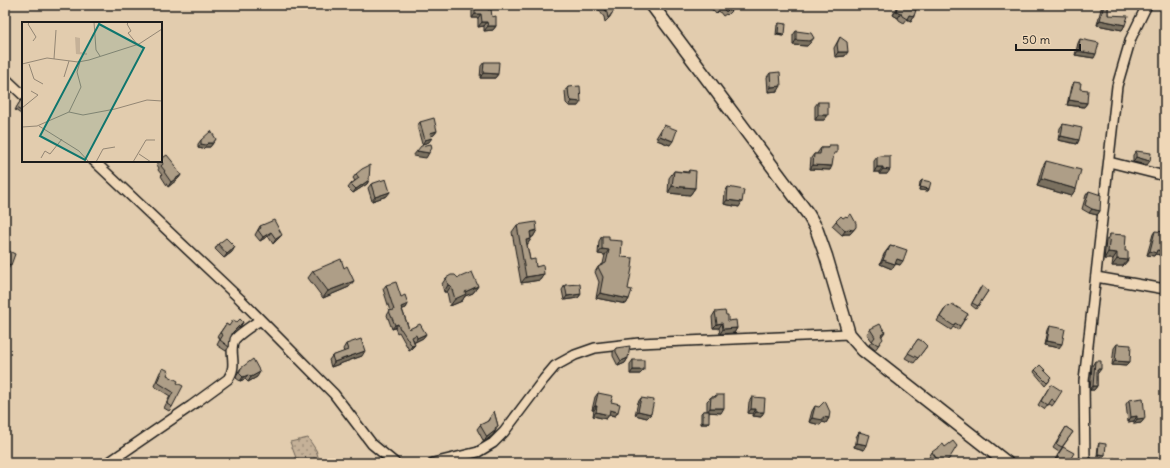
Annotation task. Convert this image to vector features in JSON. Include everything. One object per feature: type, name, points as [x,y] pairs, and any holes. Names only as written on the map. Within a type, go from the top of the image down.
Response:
[{"type":"main road","points":[[652,5],[808,214],[826,256],[849,334],[863,350],[1007,463]]},
{"type":"street","points":[[1085,463],[1084,381],[1117,86],[1131,38],[1147,5]]},
{"type":"street","points":[[5,78],[22,94]]},
{"type":"street","points":[[95,162],[215,275],[334,394],[372,444],[396,463]]},
{"type":"street","points":[[1109,162],[1165,176]]},
{"type":"street","points":[[1096,277],[1165,289]]},
{"type":"street","points":[[108,463],[228,379],[233,368],[232,348],[234,340],[260,320]]},
{"type":"street","points":[[433,463],[478,452],[493,443],[504,432],[555,366],[575,355],[595,348],[639,343],[849,334]]},
{"type":"shaded area","points":[[308,438],[316,450],[320,463],[298,463],[290,442]]},
{"type":"building","points":[[602,5],[616,5],[608,18],[607,13]]},
{"type":"building","points":[[715,5],[736,5],[730,11],[729,9],[726,12],[722,7],[719,9]]},
{"type":"building","points":[[898,5],[908,5],[912,7],[912,9],[916,10],[914,16],[909,15],[907,19],[902,16],[901,13],[896,11]]},
{"type":"building","points":[[1104,5],[1108,5],[1108,15],[1128,16],[1125,25],[1100,20]]},
{"type":"building","points":[[475,7],[488,7],[488,10],[491,9],[492,17],[496,16],[496,26],[488,26],[487,22],[482,22],[481,14],[475,14]]},
{"type":"building","points":[[779,23],[786,24],[785,34],[778,33]]},
{"type":"building","points":[[796,31],[811,33],[814,38],[810,41],[796,40]]},
{"type":"building","points":[[840,37],[847,42],[848,52],[838,52],[837,44]]},
{"type":"building","points":[[1080,39],[1099,43],[1096,54],[1078,51]]},
{"type":"building","points":[[484,62],[499,62],[498,74],[483,73]]},
{"type":"building","points":[[780,72],[781,86],[771,87],[770,73]]},
{"type":"building","points":[[1074,82],[1081,83],[1080,89],[1088,90],[1087,103],[1069,100]]},
{"type":"building","points":[[580,86],[581,102],[572,101],[569,98],[568,87]]},
{"type":"building","points":[[5,100],[8,101],[5,109]]},
{"type":"building","points":[[21,100],[22,111],[16,108]]},
{"type":"building","points":[[818,102],[828,102],[828,115],[818,115]]},
{"type":"building","points":[[434,118],[437,131],[430,133],[432,138],[425,140],[420,122]]},
{"type":"building","points":[[1063,124],[1082,128],[1079,140],[1061,136]]},
{"type":"building","points":[[664,125],[677,130],[673,141],[660,136]]},
{"type":"building","points":[[211,131],[216,139],[213,143],[208,143],[206,145],[201,144],[201,140]]},
{"type":"building","points":[[431,144],[432,148],[429,153],[417,151],[421,146]]},
{"type":"building","points":[[829,145],[837,145],[837,153],[834,153],[832,166],[813,165],[814,154],[820,154],[821,148],[829,148]]},
{"type":"building","points":[[1136,151],[1151,153],[1150,161],[1136,157]]},
{"type":"building","points":[[167,155],[181,175],[171,182],[161,166],[163,164],[162,158]]},
{"type":"building","points":[[890,156],[890,170],[883,169],[883,167],[877,167],[877,157]]},
{"type":"building","points":[[1046,161],[1081,170],[1076,189],[1041,179]]},
{"type":"building","points":[[370,165],[369,180],[356,189],[351,184],[359,178],[356,174]]},
{"type":"building","points":[[689,170],[696,171],[695,188],[672,186],[674,171],[689,173]]},
{"type":"building","points":[[386,179],[390,192],[375,197],[371,184]]},
{"type":"building","points":[[922,180],[931,182],[929,189],[920,187]]},
{"type":"building","points":[[728,187],[744,190],[742,202],[727,200]]},
{"type":"building","points":[[1089,191],[1101,195],[1100,211],[1085,205]]},
{"type":"building","points":[[851,214],[856,223],[856,227],[853,230],[848,229],[845,231],[836,221],[841,216],[843,218]]},
{"type":"building","points":[[274,220],[282,235],[276,239],[271,232],[263,237],[258,230],[261,228],[260,226]]},
{"type":"building","points":[[536,222],[537,230],[530,232],[531,239],[526,240],[530,260],[535,259],[536,267],[543,265],[544,274],[526,277],[517,225]]},
{"type":"building","points":[[1155,231],[1165,232],[1165,246],[1163,251],[1157,250],[1156,253],[1150,251]]},
{"type":"building","points":[[1110,234],[1126,235],[1125,251],[1128,251],[1128,260],[1117,259],[1117,253],[1108,252]]},
{"type":"building","points":[[602,236],[609,236],[609,240],[622,241],[621,257],[633,258],[628,289],[632,290],[629,299],[600,293],[603,277],[598,267],[606,263],[609,250],[602,249]]},
{"type":"building","points":[[226,238],[235,247],[227,254],[218,244]]},
{"type":"building","points":[[890,246],[907,250],[903,261],[897,259],[895,264],[883,260]]},
{"type":"building","points":[[5,249],[15,254],[11,265],[5,263]]},
{"type":"building","points":[[341,259],[344,268],[347,266],[354,281],[328,291],[313,271]]},
{"type":"building","points":[[472,272],[478,286],[455,299],[451,286],[448,285],[446,278],[451,275],[455,275],[458,278]]},
{"type":"building","points":[[396,282],[401,297],[405,295],[408,304],[401,307],[409,329],[420,324],[426,334],[417,338],[416,335],[412,337],[415,345],[412,346],[398,324],[395,325],[389,311],[394,310],[386,285]]},
{"type":"building","points":[[580,284],[581,294],[567,296],[565,285]]},
{"type":"building","points":[[982,286],[988,291],[978,306],[972,303]]},
{"type":"building","points":[[952,304],[968,314],[960,326],[955,323],[954,326],[940,317],[947,306],[949,307]]},
{"type":"building","points":[[725,311],[726,315],[728,315],[728,321],[736,320],[737,328],[723,329],[722,323],[717,324],[715,312]]},
{"type":"building","points":[[240,319],[243,322],[233,332],[230,338],[229,347],[220,340],[223,335],[220,333],[226,324],[229,326],[233,320],[237,322]]},
{"type":"building","points":[[880,324],[885,332],[881,335],[883,339],[878,345],[872,341],[875,337],[870,329]]},
{"type":"building","points":[[1049,326],[1065,329],[1062,344],[1046,341]]},
{"type":"building","points":[[361,339],[365,351],[334,362],[332,356],[348,350],[346,344]]},
{"type":"building","points":[[918,339],[927,346],[918,358],[908,353]]},
{"type":"building","points":[[1117,344],[1131,345],[1130,362],[1115,361]]},
{"type":"building","points":[[630,346],[628,358],[621,361],[616,352],[616,348]]},
{"type":"building","points":[[253,359],[260,372],[251,377],[248,375],[243,377],[239,373],[241,368]]},
{"type":"building","points":[[633,360],[644,360],[644,370],[633,370]]},
{"type":"building","points":[[1095,361],[1101,361],[1101,369],[1097,369],[1097,386],[1093,386]]},
{"type":"building","points":[[1040,365],[1052,377],[1047,382],[1035,370]]},
{"type":"building","points":[[163,368],[169,371],[167,375],[178,381],[177,383],[183,386],[172,407],[167,404],[173,392],[157,382]]},
{"type":"building","points":[[1051,384],[1062,391],[1055,402],[1051,399],[1047,405],[1041,401]]},
{"type":"building","points":[[598,393],[613,396],[611,402],[620,404],[618,412],[610,410],[609,415],[596,412],[597,406],[595,406]]},
{"type":"building","points":[[716,395],[724,395],[724,408],[710,408],[711,397],[716,397]]},
{"type":"building","points":[[752,397],[765,398],[764,412],[756,412],[756,409],[751,409]]},
{"type":"building","points":[[641,398],[654,400],[651,414],[638,411]]},
{"type":"building","points":[[1143,398],[1145,418],[1137,419],[1137,416],[1131,417],[1129,400]]},
{"type":"building","points":[[825,401],[830,412],[829,418],[823,417],[823,420],[812,418],[815,406],[819,407]]},
{"type":"building","points":[[494,411],[498,426],[495,428],[496,430],[487,437],[480,425],[488,421]]},
{"type":"building","points":[[703,411],[709,411],[709,422],[703,422]]},
{"type":"building","points":[[1066,427],[1073,432],[1062,447],[1056,444]]},
{"type":"building","points":[[859,432],[870,435],[867,445],[857,443]]},
{"type":"building","points":[[953,441],[957,446],[949,459],[943,463],[940,463],[932,452],[943,444],[945,447]]},
{"type":"building","points":[[1099,443],[1106,444],[1105,455],[1098,454]]},
{"type":"building","points":[[1063,447],[1074,453],[1068,463],[1054,463],[1058,457],[1057,456]]},
{"type":"building","points":[[1115,458],[1116,463],[1100,463],[1100,460]]},
{"type":"building","points":[[1161,460],[1162,463],[1147,463],[1147,461]]}]
